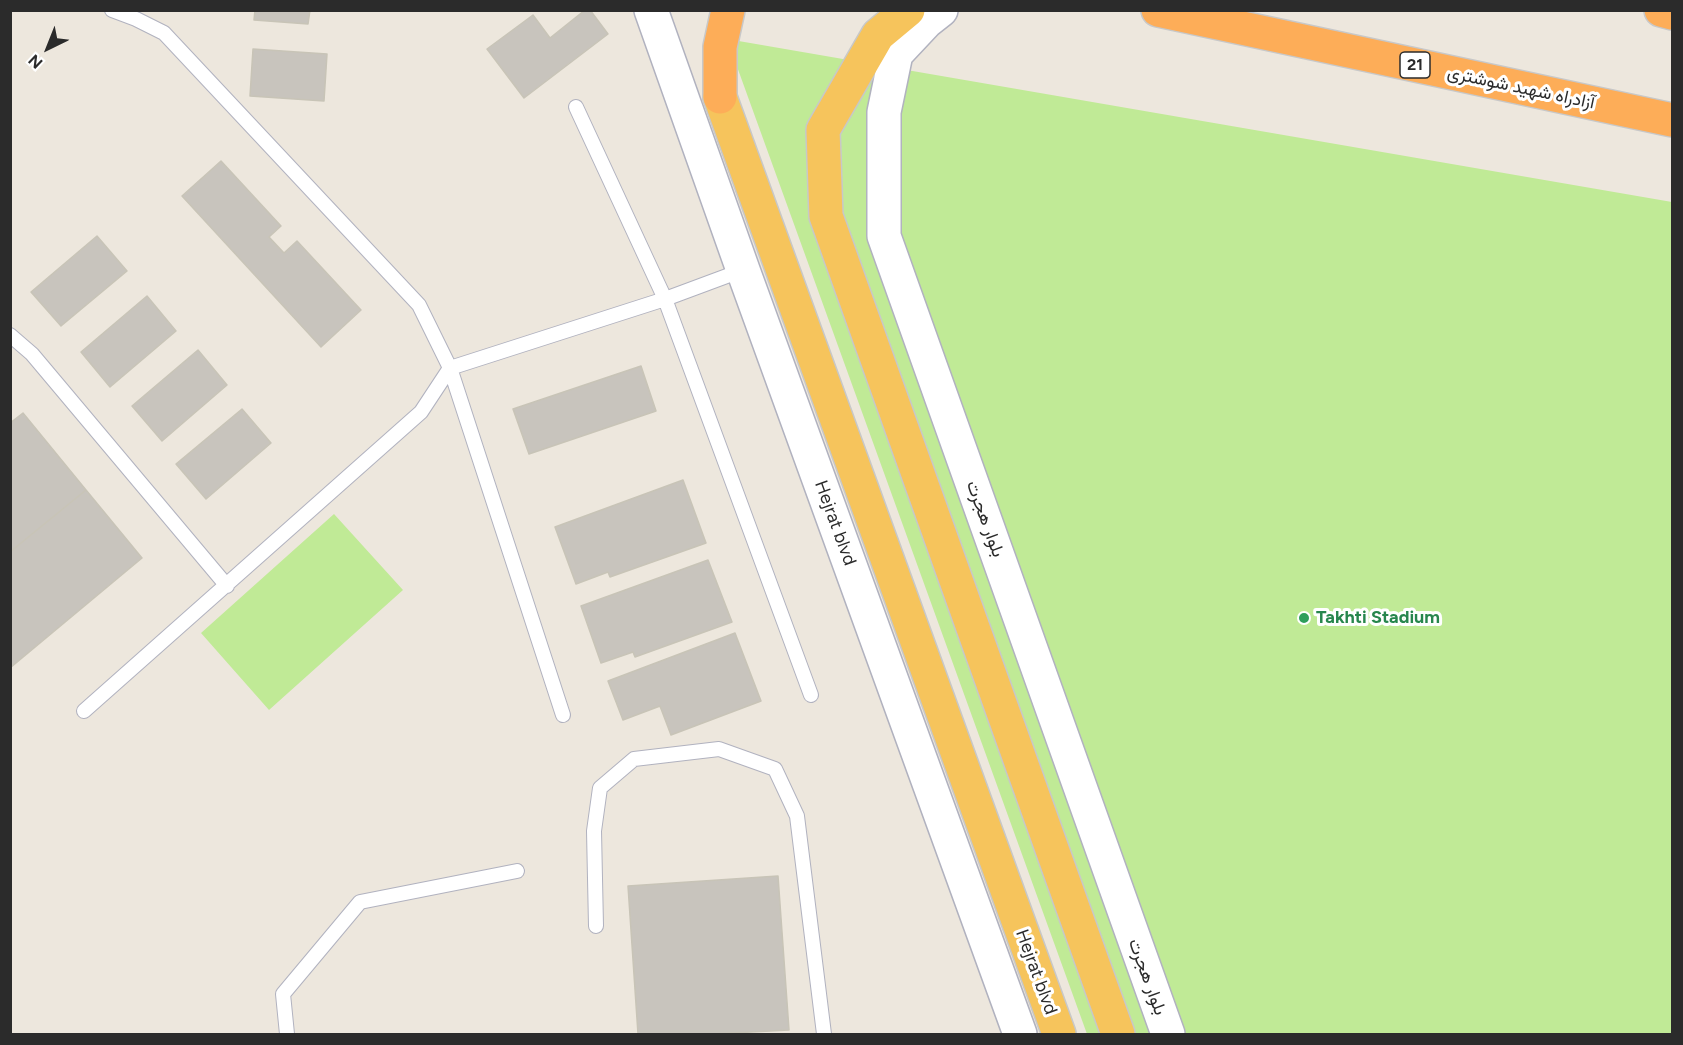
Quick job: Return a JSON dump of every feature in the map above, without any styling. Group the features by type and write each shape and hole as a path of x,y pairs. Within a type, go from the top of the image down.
{"highway":[{"name":"Hejrat blvd","path":"728,10 720,46 720,97 1059,1035"},
{"path":"908,10 878,35 823,130 826,216 1118,1035"},
{"name":"آزادراه شهید شوشتری","path":"1158,10 1672,120"},
{"path":"1661,10 1672,13"}],"main road":[{"name":"Hejrat blvd","path":"651,10 1020,1035"},
{"name":"بلوار هجرت","path":"941,10 927,21 896,54 884,112 884,236 1168,1035"}],"lane":[{"path":"112,10 164,33 419,305 450,368 563,715"},
{"path":"576,107 665,298 811,695"},
{"path":"84,711 421,412 450,368 744,270"},
{"path":"10,335 32,354 226,586"},
{"path":"596,926 594,831 600,788 634,759 719,749 775,769 797,816 824,1035"},
{"path":"288,1035 284,994 360,902 517,871"}],"green space":[{"name":"Takhti Stadium","path":"727,39 1672,202 1672,1034 1087,1034"},
{"path":"334,514 403,590 269,710 201,633"}],"building":[{"path":"255,10 310,10 308,24 254,20"},
{"path":"585,10 590,10 608,34 524,98 487,49 533,15 550,38"},
{"path":"253,49 327,54 324,101 250,96"},
{"path":"221,161 281,226 269,237 284,253 297,241 361,310 321,347 182,196"},
{"path":"97,236 127,271 61,326 31,292"},
{"path":"147,296 176,331 110,387 81,352"},
{"path":"198,350 227,385 162,441 132,406"},
{"path":"641,366 656,411 529,454 513,409"},
{"path":"242,409 271,443 206,499 176,464"},
{"path":"23,413 86,490 10,552 10,423"},
{"path":"683,480 706,543 610,577 608,572 576,584 555,527"},
{"path":"86,490 142,558 10,668 10,552"},
{"path":"708,560 732,622 635,657 633,652 601,663 581,606"},
{"path":"735,633 761,701 671,735 660,706 623,720 608,681"},
{"path":"778,876 789,1030 714,1034 638,1034 628,886"}],"place":[{"name":"Takhti Stadium","path":"1304,618"}]}
